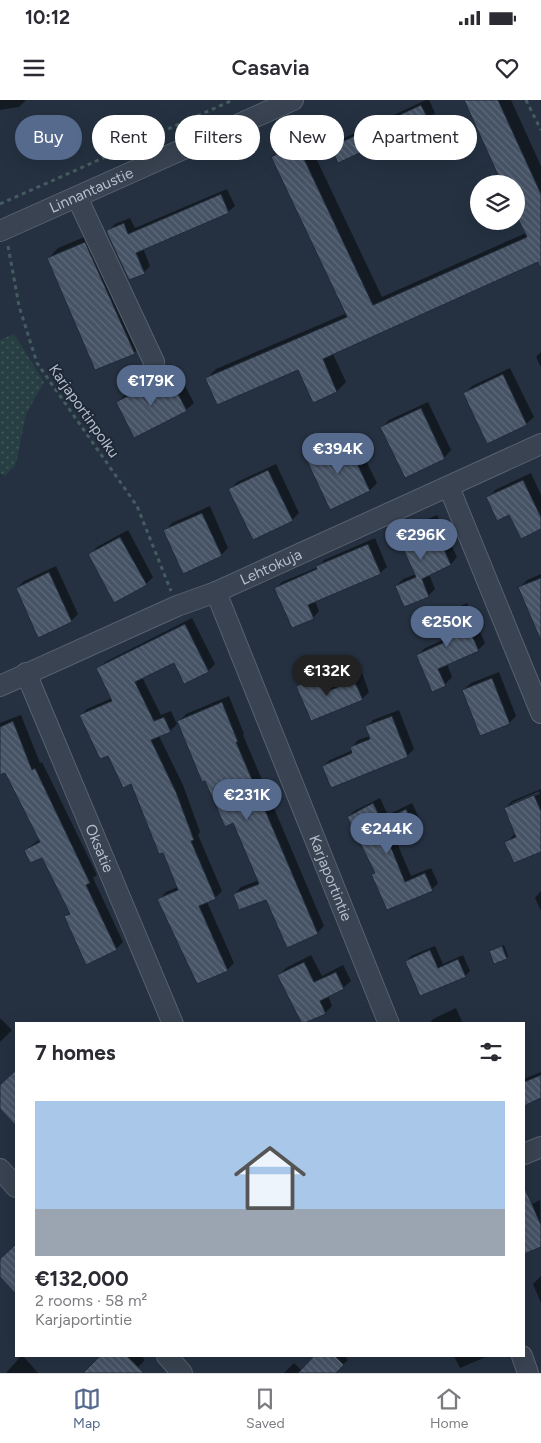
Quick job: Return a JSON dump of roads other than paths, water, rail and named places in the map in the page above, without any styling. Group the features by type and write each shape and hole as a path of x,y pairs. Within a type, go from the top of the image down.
{"street":[{"name":"Linnantaustie","path":"2,230 293,100"},
{"path":"77,197 154,362"},
{"name":"Lehtokuja","path":"0,686 177,606 216,592 541,444"},
{"path":"449,487 541,713"},
{"name":"Karjaportintie","path":"216,592 388,1022"},
{"name":"Oksatie","path":"26,673 172,1022"},
{"path":"525,1154 541,1147"},
{"path":"0,1169 15,1186"},
{"path":"168,1357 182,1373"},
{"path":"522,1357 528,1373"}]}
